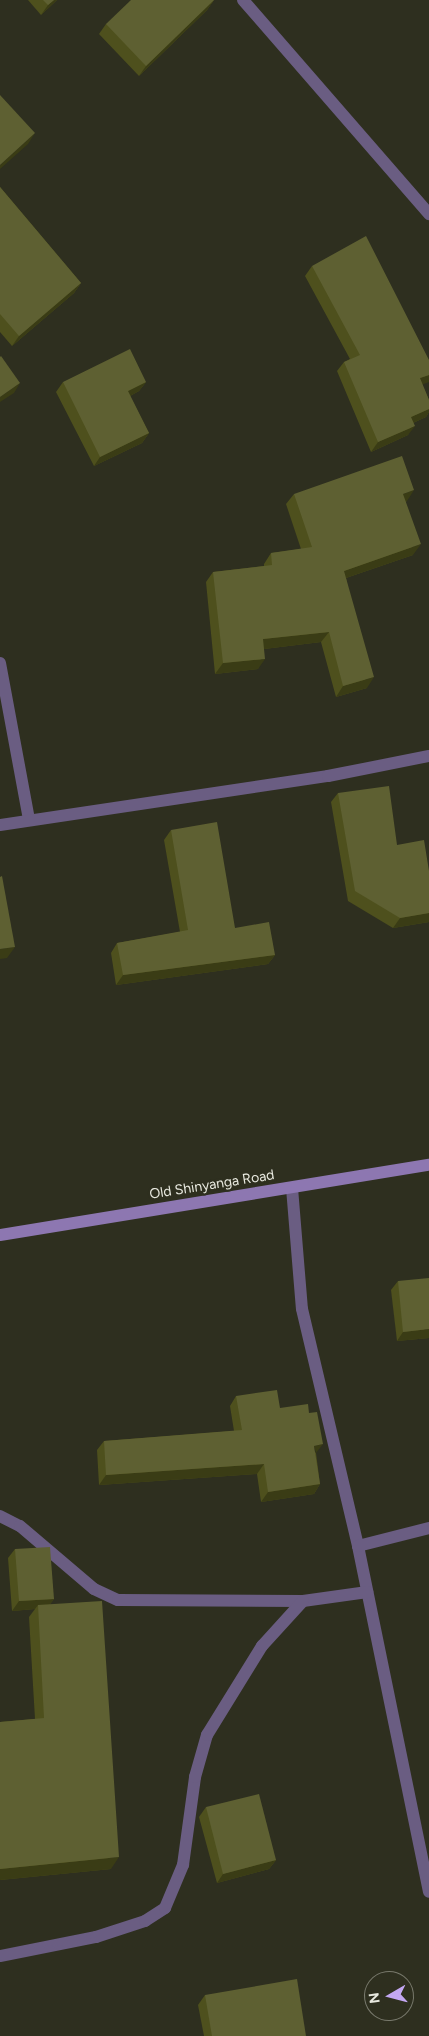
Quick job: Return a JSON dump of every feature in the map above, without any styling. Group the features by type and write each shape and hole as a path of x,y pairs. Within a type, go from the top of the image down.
{"main road":[{"name":"Old Shinyanga Road","path":"0,1235 429,1165"}],"street":[{"path":"242,0 429,214"},
{"path":"0,663 29,819"},
{"path":"0,825 29,819 328,776 429,756"},
{"path":"292,1188 302,1309 358,1546 429,1892"},
{"path":"0,1516 20,1526 94,1589 118,1600 303,1601 367,1592"},
{"path":"358,1546 429,1528"},
{"path":"0,1956 96,1937 145,1921 165,1908 183,1865 195,1777 207,1734 262,1646 303,1601"}],"building":[{"path":"43,0 54,0 48,5"},
{"path":"131,0 214,0 146,66 106,24"},
{"path":"0,95 35,133 0,165"},
{"path":"0,187 81,283 19,336 0,314"},
{"path":"366,236 429,360 429,375 420,378 429,400 429,409 411,417 415,426 378,442 344,362 360,355 312,266"},
{"path":"130,349 146,382 128,391 149,433 100,457 63,382"},
{"path":"0,357 20,383 0,397"},
{"path":"402,456 414,490 403,494 421,544 344,571 374,677 343,686 329,632 263,639 265,659 223,663 213,572 272,565 271,553 312,547 294,494"},
{"path":"389,786 397,845 424,840 429,871 429,913 400,918 355,891 338,793"},
{"path":"217,822 235,928 269,922 275,955 123,975 117,943 188,930 171,830"},
{"path":"2,876 15,947 0,949 0,877"},
{"path":"429,1278 429,1329 403,1332 398,1281"},
{"path":"277,1390 280,1408 308,1404 309,1413 317,1412 323,1444 314,1446 320,1484 268,1492 264,1464 106,1475 104,1441 242,1430 236,1396"},
{"path":"50,1547 54,1599 19,1601 15,1549"},
{"path":"102,1601 119,1857 0,1869 0,1722 44,1718 38,1605"},
{"path":"259,1794 276,1860 223,1874 206,1807"},
{"path":"297,1979 306,2036 212,2036 205,1995"}]}
